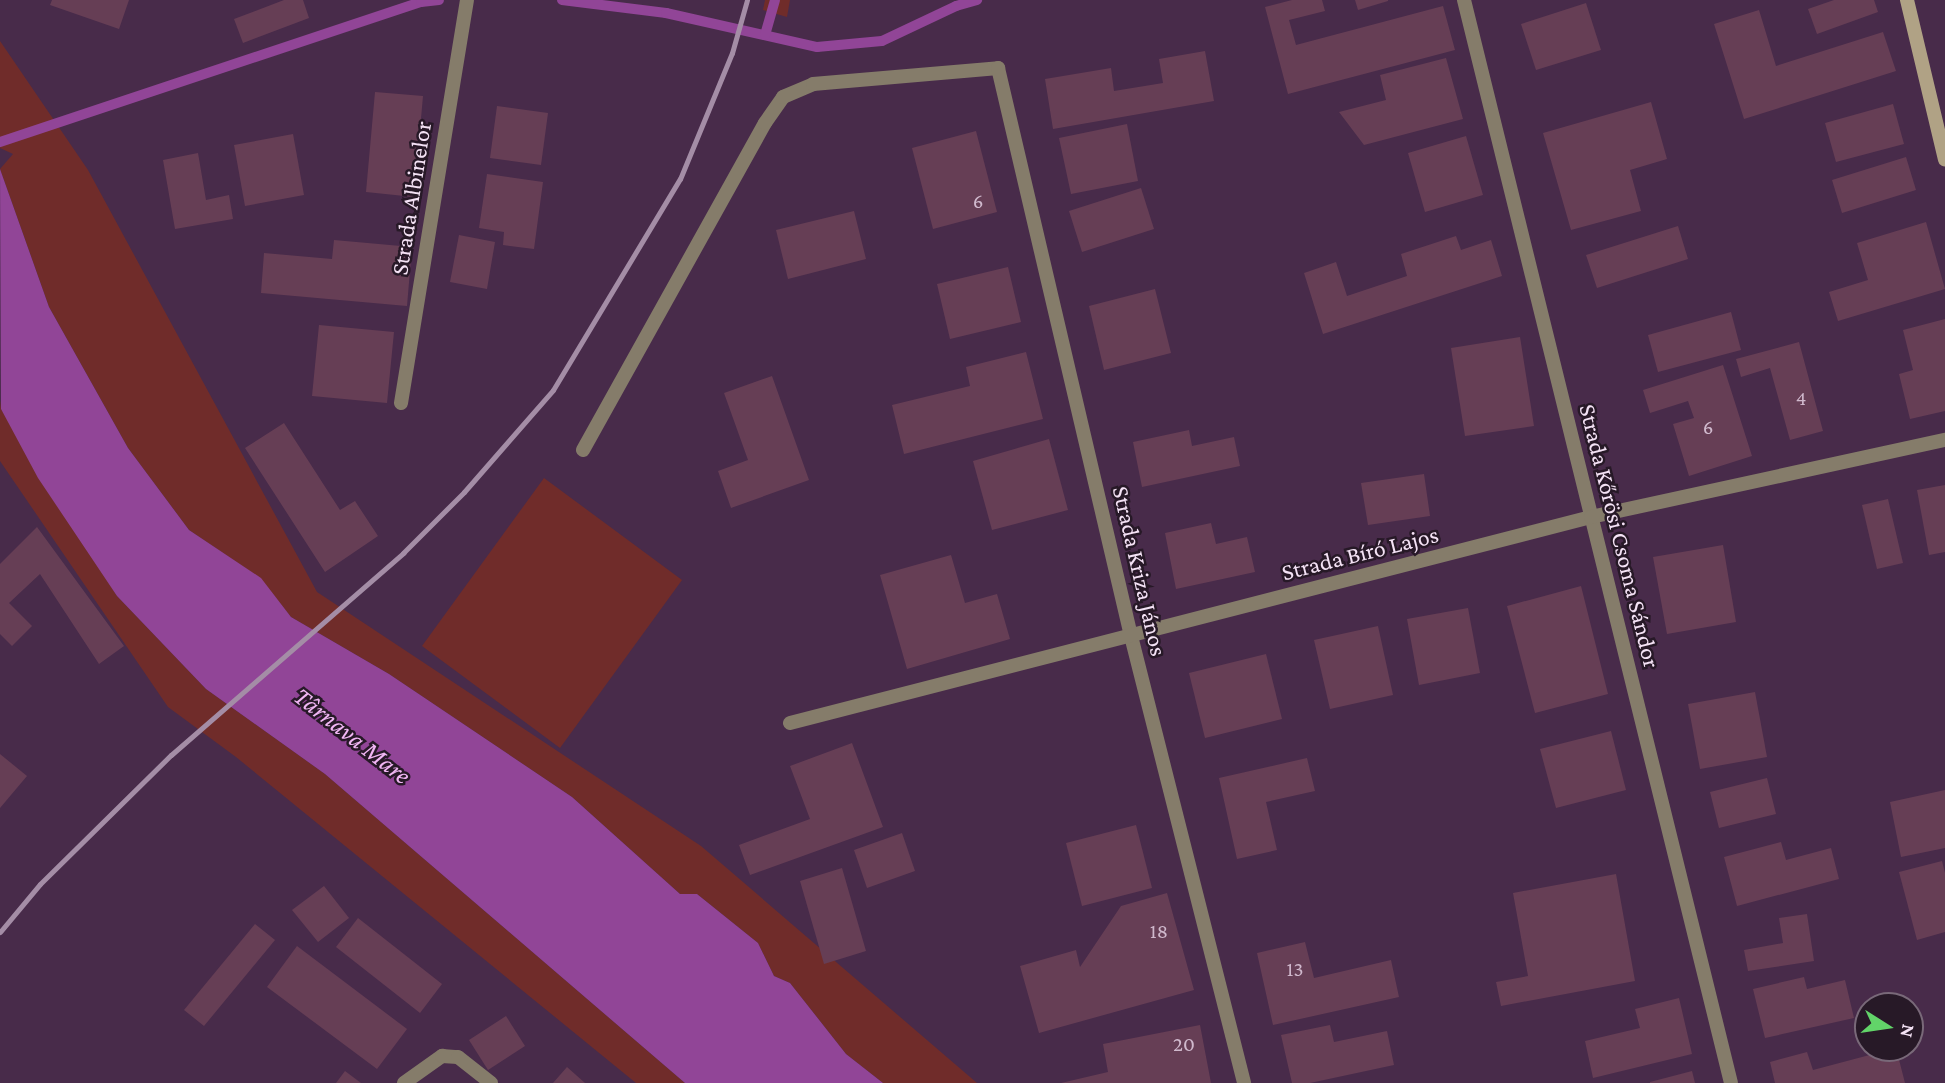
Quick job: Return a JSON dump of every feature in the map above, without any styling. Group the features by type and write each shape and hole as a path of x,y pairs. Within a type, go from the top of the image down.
{"main road":[{"path":"1907,0 1945,160"}],"street":[{"name":"Strada Albinelor","path":"401,403 467,0"},
{"name":"Strada Kőrösi Csoma Sándor","path":"1464,0 1731,1083"},
{"name":"Strada Kriza János","path":"583,450 765,123 783,97 813,84 998,68 1131,636 1244,1083"},
{"name":"Strada Bíró Lajos","path":"790,723 1591,517 1945,440"},
{"path":"404,1083 442,1056 458,1057 491,1083"}],"shaded area":[{"path":"765,0 790,0 787,17 763,10"},
{"path":"0,41 88,170 317,592 701,846 977,1083 883,1083 846,1054 790,983 774,976 758,943 697,894 680,894 572,797 389,674 291,617 260,578 189,530 128,448 49,307 0,169 13,154 0,148"},
{"path":"0,400 1,409 117,596 206,689 325,774 685,1083 636,1083 236,757 168,707 0,461"},
{"path":"544,478 682,580 560,748 422,646"}],"water":[{"name":"Târnava Mare","path":"0,169 49,307 128,448 189,530 261,578 291,617 389,674 572,797 680,894 697,894 758,943 774,976 790,983 846,1054 883,1083 685,1083 325,774 206,689 117,596 38,478 1,409"}],"building":[{"path":"52,0 129,0 119,29 50,5"},
{"path":"284,0 303,0 309,18 243,43 234,19"},
{"path":"1292,0 1322,0 1325,11 1289,20 1296,45 1443,6 1455,50 1288,94 1265,7"},
{"path":"1355,0 1388,0 1388,1 1358,10"},
{"path":"1834,0 1874,0 1878,12 1817,34 1808,9"},
{"path":"1586,3 1601,50 1536,70 1521,24"},
{"path":"1759,10 1776,66 1883,32 1896,71 1744,119 1714,24"},
{"path":"1205,51 1214,101 1053,129 1045,79 1111,68 1114,91 1163,83 1159,59"},
{"path":"1446,58 1463,119 1364,145 1339,112 1386,100 1380,75"},
{"path":"375,92 423,96 414,197 366,192"},
{"path":"1651,102 1667,159 1630,170 1641,211 1571,230 1543,133"},
{"path":"1893,104 1904,144 1836,162 1825,123"},
{"path":"497,106 548,113 541,165 490,158"},
{"path":"1127,124 1138,181 1071,194 1059,138"},
{"path":"976,131 997,212 933,229 912,148"},
{"path":"293,134 304,195 245,206 234,145"},
{"path":"1466,136 1483,195 1425,212 1408,153"},
{"path":"198,153 206,200 229,195 233,219 175,229 163,160"},
{"path":"1906,157 1916,190 1842,213 1832,180"},
{"path":"487,174 543,182 534,249 503,245 504,232 479,228"},
{"path":"1141,188 1154,229 1082,252 1069,211"},
{"path":"854,211 866,259 788,279 776,230"},
{"path":"1926,222 1945,289 1838,321 1829,292 1868,280 1857,243"},
{"path":"1678,226 1688,259 1597,288 1586,255"},
{"path":"459,235 495,242 487,289 450,282"},
{"path":"1456,236 1461,250 1491,240 1502,276 1323,334 1304,273 1336,262 1347,296 1407,276 1401,254"},
{"path":"334,240 412,247 407,306 261,293 264,253 332,259"},
{"path":"1008,267 1021,322 950,339 937,284"},
{"path":"1155,289 1171,353 1104,370 1089,306"},
{"path":"1731,312 1741,350 1658,372 1648,335"},
{"path":"1945,319 1945,411 1910,419 1899,374 1913,370 1903,330"},
{"path":"319,325 394,332 387,403 312,396"},
{"path":"1520,337 1534,426 1465,436 1451,348"},
{"path":"1799,342 1823,431 1790,440 1770,368 1741,377 1736,359"},
{"path":"1026,352 1043,419 904,454 892,405 970,386 966,367"},
{"path":"1723,365 1752,456 1689,476 1673,424 1694,418 1688,401 1650,413 1643,390"},
{"path":"772,376 809,480 731,508 718,471 748,460 724,393"},
{"path":"284,423 340,510 355,501 378,536 325,572 245,448"},
{"path":"1189,430 1192,446 1234,437 1240,466 1142,487 1133,442"},
{"path":"1049,439 1068,510 992,530 973,461"},
{"path":"1424,474 1430,516 1368,525 1361,483"},
{"path":"1945,485 1945,552 1929,555 1917,490"},
{"path":"1888,499 1903,563 1877,569 1862,505"},
{"path":"1211,523 1216,544 1247,537 1255,572 1176,589 1165,533"},
{"path":"37,527 124,646 99,664 40,574 9,603 32,626 12,646 0,634 0,564"},
{"path":"1723,545 1736,622 1667,634 1653,557"},
{"path":"951,555 965,603 997,594 1010,639 907,669 880,575"},
{"path":"1581,586 1608,694 1535,713 1507,606"},
{"path":"1468,608 1480,673 1419,685 1407,619"},
{"path":"1378,626 1393,695 1330,709 1314,640"},
{"path":"1266,654 1282,719 1205,738 1189,673"},
{"path":"1755,692 1767,757 1700,769 1688,704"},
{"path":"1611,731 1626,790 1556,808 1540,749"},
{"path":"852,743 883,827 750,875 739,845 810,819 790,766"},
{"path":"0,754 27,776 0,808"},
{"path":"1307,758 1315,791 1266,802 1277,850 1237,859 1219,778"},
{"path":"1767,778 1776,814 1719,828 1710,792"},
{"path":"1945,790 1945,848 1901,857 1890,802"},
{"path":"1136,825 1152,888 1082,906 1066,843"},
{"path":"902,833 915,871 867,888 854,850"},
{"path":"1781,842 1786,860 1831,848 1839,879 1737,906 1724,857"},
{"path":"1942,861 1945,873 1945,932 1917,940 1899,872"},
{"path":"842,868 866,951 824,964 800,881"},
{"path":"1616,874 1635,981 1501,1006 1496,982 1528,976 1513,893"},
{"path":"324,886 349,918 318,942 292,910"},
{"path":"1167,893 1194,990 1039,1033 1020,966 1076,950 1080,967 1121,906"},
{"path":"1807,914 1814,961 1748,971 1744,950 1783,943 1779,918"},
{"path":"358,918 442,984 420,1013 336,947"},
{"path":"255,924 275,940 204,1026 184,1010"},
{"path":"1305,942 1314,978 1391,960 1399,997 1273,1025 1257,953"},
{"path":"297,946 407,1029 377,1069 267,987"},
{"path":"1804,977 1807,989 1845,980 1854,1018 1765,1038 1753,989"},
{"path":"1679,998 1692,1054 1593,1078 1585,1041 1640,1028 1635,1009"},
{"path":"506,1016 525,1046 488,1070 469,1040"},
{"path":"1200,1025 1211,1083 1061,1083 1108,1072 1103,1044"},
{"path":"1330,1025 1334,1042 1387,1031 1394,1065 1310,1083 1292,1083 1281,1035"},
{"path":"1807,1052 1813,1070 1854,1059 1854,1062 1900,1062 1905,1083 1775,1083 1770,1062"},
{"path":"567,1067 585,1083 553,1083"},
{"path":"345,1071 361,1083 336,1083"},
{"path":"1692,1071 1695,1083 1650,1083 1650,1082"}],"waterway":[{"path":"0,142 421,2 439,0"},
{"path":"562,0 666,13 817,47 882,41 956,6 977,0"},
{"path":"765,35 775,0"}],"railway":[{"path":"0,932 40,884 171,755 403,553 464,492 553,390 680,179 732,53 747,0"}]}
